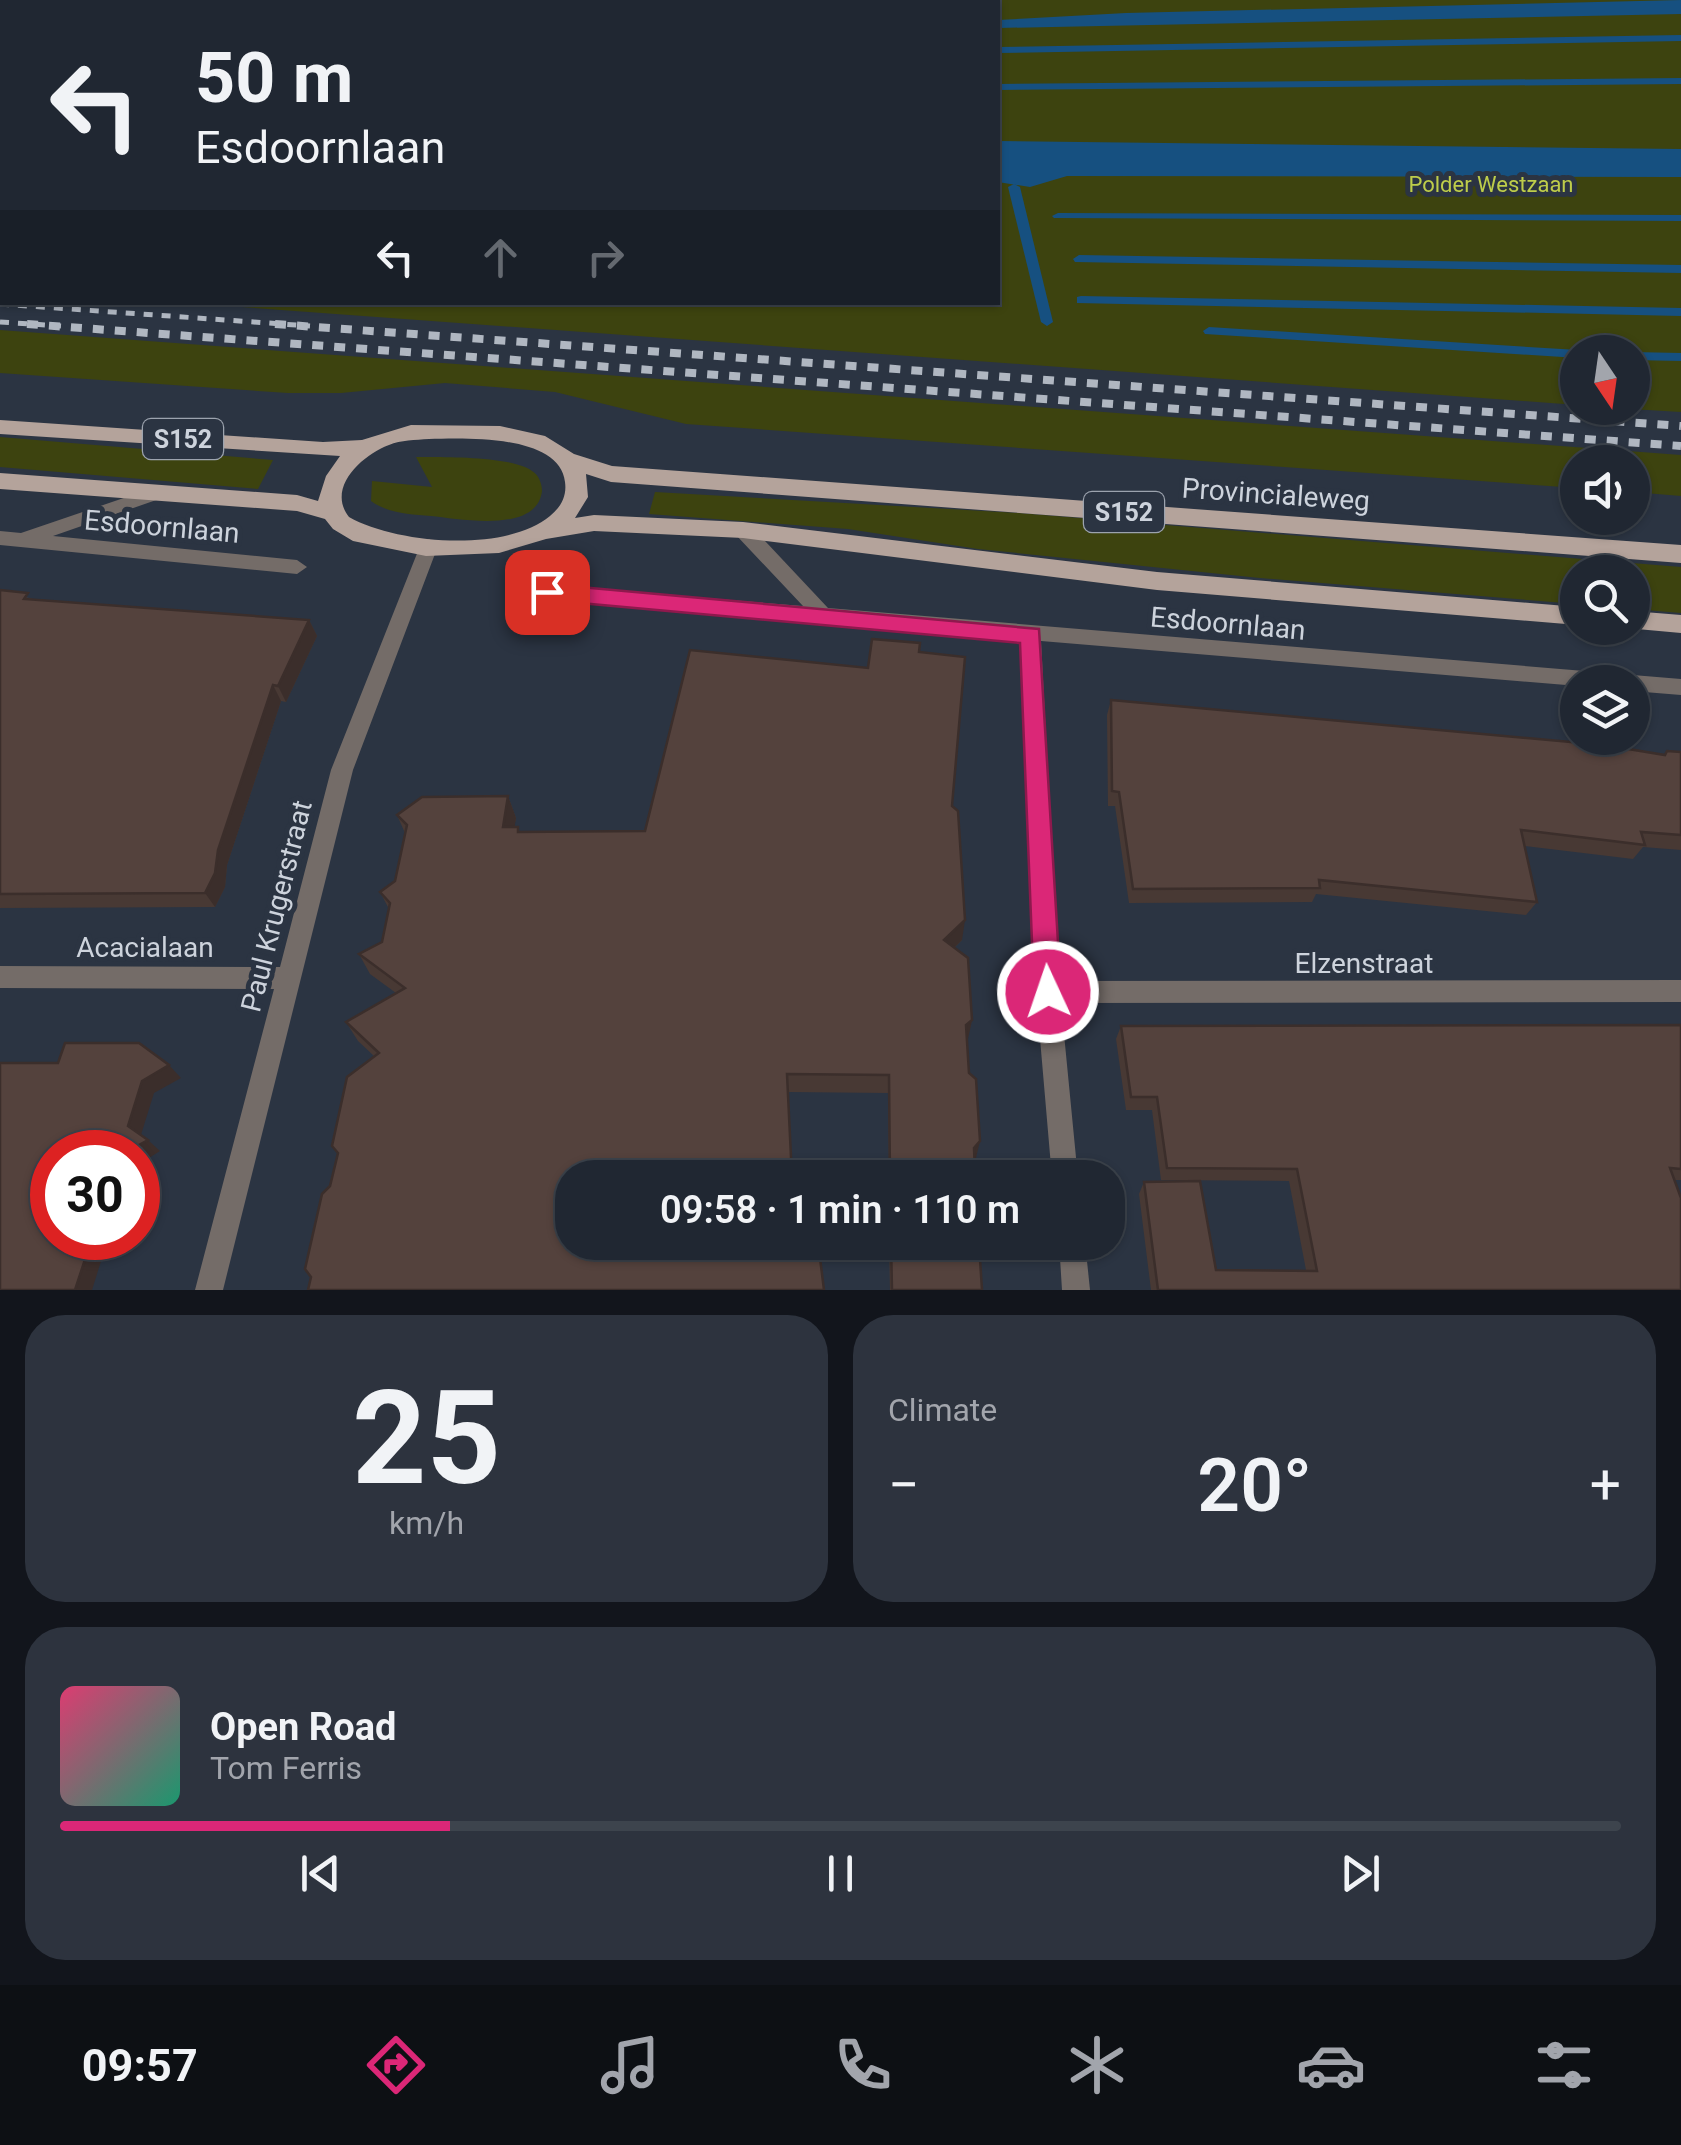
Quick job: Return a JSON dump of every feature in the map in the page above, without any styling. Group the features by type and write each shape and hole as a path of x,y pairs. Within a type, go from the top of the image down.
{"main road":[{"name":"S152","path":"0,427 322,450 367,447 405,434 446,431 524,438 554,447 570,460"},
{"path":"332,513 332,484 343,466 367,447"},
{"path":"548,530 565,518 576,501 578,482 570,460"},
{"name":"Provincialeweg","path":"570,460 611,474 1681,554"},
{"name":"S152","path":"0,480 297,503 332,513 341,523 373,538 429,546 498,546 548,530 594,523 744,530 1157,581 1560,615"},
{"path":"1650,621 1681,624"}],"street":[{"name":"Esdoornlaan","path":"22,540 156,493"},
{"path":"744,530 824,616"},
{"name":"Esdoornlaan","path":"0,538 298,567"},
{"name":"Paul Krugerstraat","path":"209,1290 342,770 429,546"},
{"name":"Esdoornlaan","path":"547,592 1032,636 1560,677"},
{"path":"1032,636 1048,992 1064,1160"},
{"name":"Esdoornlaan","path":"1650,685 1681,687"},
{"name":"Acacialaan","path":"0,977 289,978"},
{"name":"Elzenstraat","path":"1048,992 1681,991"},
{"path":"1074,1260 1076,1290"}],"green space":[{"name":"Polder Westzaan","path":"1000,0 1681,0 1681,412 1650,410 1650,335 1560,335 1560,404 214,305 1000,305"},
{"path":"0,330 1560,446 1560,487 686,424 555,392 445,383 341,393 288,393 0,373"},
{"path":"0,437 273,460 258,489 0,467"},
{"path":"1650,453 1681,455 1681,496 1650,493"},
{"path":"416,457 509,462 534,473 542,491 537,505 527,513 496,521 400,513 371,501 372,481 432,487"},
{"path":"655,492 1018,513 1560,557 1560,603 1260,578 978,549 848,529 649,514"},
{"path":"1650,564 1681,567 1681,613 1650,610"}],"water":[{"path":"1681,0 1681,14 1000,28 1000,20 1126,13"},
{"path":"1000,141 1681,149 1681,177 1067,176 1030,187 1000,182"}],"building":[{"path":"0,590 28,593 24,599 309,620 278,686 273,685 218,850 215,873 205,893 0,894"},
{"path":"872,639 920,643 919,652 965,657 952,806 958,811 965,920 944,940 968,958 972,1020 966,1025 969,1073 976,1079 980,1141 974,1148 974,1160 890,1160 889,1075 787,1074 791,1160 555,1160 555,1260 820,1260 824,1290 308,1290 311,1277 305,1269 322,1194 330,1186 338,1153 332,1146 347,1077 379,1053 346,1022 405,988 359,954 382,942 390,903 380,892 395,881 407,825 397,815 422,797 508,796 503,827 518,827 518,832 645,831 690,650 868,668"},
{"path":"1111,700 1560,741 1560,755 1681,752 1681,835 1641,832 1645,845 1521,830 1537,902 1319,880 1320,888 1133,889 1119,792 1112,791"},
{"path":"1681,1025 1681,1169 1670,1168 1681,1198 1681,1290 1158,1290 1144,1182 1200,1181 1216,1270 1317,1271 1297,1169 1167,1168 1157,1097 1131,1097 1121,1026"},
{"path":"65,1043 139,1043 169,1065 142,1081 128,1126 134,1130 30,1130 30,1260 85,1260 75,1290 0,1290 0,1063 58,1063"},
{"path":"891,1260 980,1260 982,1290 892,1290"}],"waterway":[{"path":"1000,50 1681,38"},
{"path":"1000,87 1681,81"},
{"path":"1014,187 1047,322"},
{"path":"1058,216 1681,218"},
{"path":"1079,259 1681,269"},
{"path":"1081,300 1681,312"},
{"path":"1209,331 1560,353"},
{"path":"1650,356 1681,357"}],"railway":[{"path":"14,305 310,326"},
{"path":"0,322 61,326"},
{"path":"27,324 1681,446"},
{"path":"275,324 1681,426"}],"route":[{"path":"547,592 1032,636 1048,992"}]}
